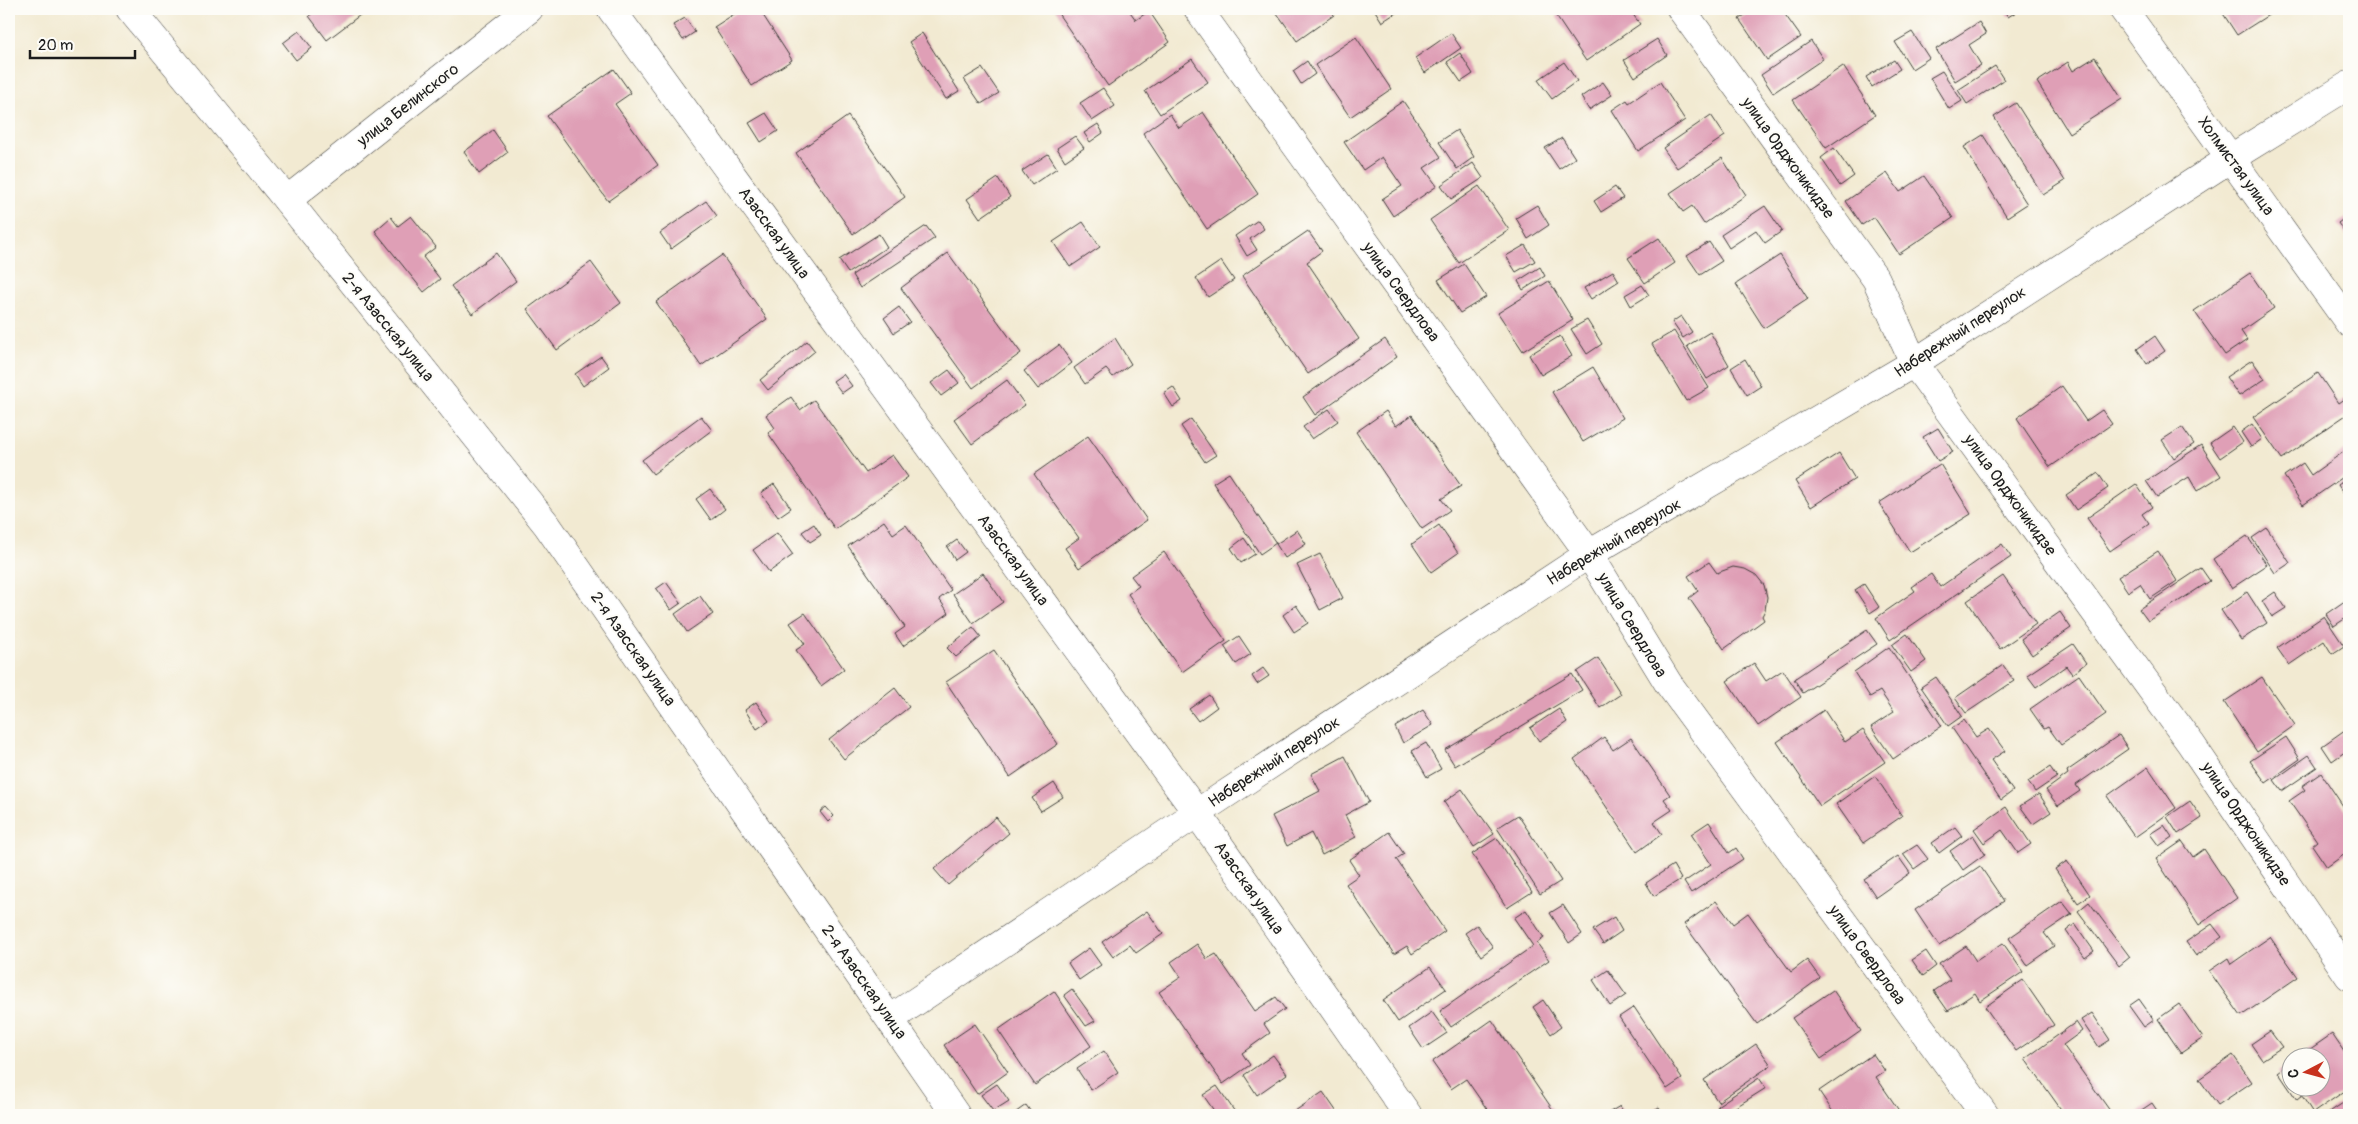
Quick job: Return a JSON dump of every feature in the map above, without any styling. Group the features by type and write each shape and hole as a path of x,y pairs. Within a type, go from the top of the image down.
{"street":[{"name":"2-я Азасская улица","path":"130,9 287,200 546,525 956,1115"},
{"name":"улица Белинского","path":"287,200 528,9"},
{"name":"Азасская улица","path":"611,9 1197,813 1408,1115"},
{"name":"улица Свердлова","path":"1198,9 1589,554 1668,682 1985,1115"},
{"name":"улица Орджоникидзе","path":"1681,9 1876,279 1914,363 2191,744 2349,976"},
{"name":"Холмистая улица","path":"2123,9 2349,323"},
{"name":"Набережный переулок","path":"890,1019 1589,554 1914,363 2231,158 2349,85"}],"building":[{"path":"318,9 368,9 327,40 309,16"},
{"path":"742,9 759,9 792,60 752,86 714,27"},
{"path":"1055,9 1128,9 1136,20 1149,11 1170,42 1108,86"},
{"path":"1274,9 1330,9 1334,15 1297,41"},
{"path":"1374,9 1402,9 1382,22"},
{"path":"1561,9 1605,9 1609,15 1617,9 1629,9 1640,24 1586,61 1556,16 1563,11"},
{"path":"1754,9 1781,9 1801,37 1767,60 1739,19"},
{"path":"2003,9 2021,9 2008,17"},
{"path":"2220,9 2278,9 2237,35"},
{"path":"685,18 695,32 683,40 673,25"},
{"path":"1979,22 1986,34 1969,45 1981,65 1955,81 1936,49"},
{"path":"299,31 312,48 296,60 283,43"},
{"path":"1912,32 1929,58 1912,69 1895,42"},
{"path":"922,33 959,91 946,99 909,42"},
{"path":"1451,33 1461,48 1425,73 1415,58"},
{"path":"1356,37 1391,89 1350,117 1315,65"},
{"path":"1657,39 1667,55 1635,77 1624,60"},
{"path":"1811,41 1823,59 1773,93 1761,75"},
{"path":"1460,53 1473,74 1461,82 1447,62"},
{"path":"2095,57 2122,99 2069,133 2037,82 2068,62 2073,71"},
{"path":"1192,59 1208,82 1160,114 1145,91"},
{"path":"1894,60 1900,69 1872,87 1866,77"},
{"path":"1307,61 1315,74 1301,84 1293,71"},
{"path":"1564,62 1577,81 1552,99 1538,80"},
{"path":"1843,66 1875,115 1826,148 1793,100"},
{"path":"1995,66 2004,80 1967,104 1958,90"},
{"path":"982,68 999,93 981,104 964,79"},
{"path":"614,69 631,93 615,104 658,165 608,201 547,116"},
{"path":"1942,71 1962,101 1949,109 1930,78"},
{"path":"1603,82 1612,95 1589,110 1581,97"},
{"path":"1660,82 1685,120 1638,151 1612,110 1627,100 1629,103"},
{"path":"1103,88 1115,106 1092,121 1080,103"},
{"path":"1403,101 1441,157 1424,168 1437,186 1393,216 1382,199 1402,186 1382,157 1363,170 1344,142"},
{"path":"2016,103 2065,181 2043,195 1994,117"},
{"path":"1203,112 1258,194 1207,229 1143,133 1170,114 1179,128"},
{"path":"766,113 778,131 761,142 749,123"},
{"path":"1711,115 1725,136 1677,168 1663,148"},
{"path":"848,116 905,197 853,234 796,153"},
{"path":"1098,124 1103,133 1090,142 1084,133"},
{"path":"493,130 508,152 479,174 464,152"},
{"path":"1457,130 1474,157 1457,169 1439,142"},
{"path":"1983,135 2027,204 2007,217 1964,147"},
{"path":"1075,136 1084,148 1065,161 1057,148"},
{"path":"1562,138 1575,158 1559,169 1545,148"},
{"path":"1834,148 1854,176 1840,186 1821,158"},
{"path":"1048,154 1057,168 1032,185 1022,171"},
{"path":"1722,158 1746,195 1704,224 1692,206 1683,212 1670,193"},
{"path":"1473,163 1483,178 1451,199 1441,185"},
{"path":"1887,173 1900,192 1924,176 1953,218 1899,254 1874,217 1862,225 1846,201"},
{"path":"998,178 1010,197 980,218 967,199"},
{"path":"1479,186 1509,230 1459,263 1430,220"},
{"path":"1615,187 1623,198 1601,212 1594,201"},
{"path":"706,201 717,216 671,249 660,233"},
{"path":"1537,205 1549,225 1528,239 1516,218"},
{"path":"1765,206 1782,231 1765,243 1756,230 1729,248 1721,235"},
{"path":"2349,215 2349,239 2338,223"},
{"path":"411,216 436,247 423,257 440,279 424,292 375,231 391,217 398,226"},
{"path":"1258,220 1264,229 1250,239 1257,250 1247,256 1235,236"},
{"path":"1083,222 1100,247 1070,267 1053,242"},
{"path":"926,226 935,238 860,288 852,275"},
{"path":"1308,231 1322,251 1307,262 1359,339 1308,374 1242,276"},
{"path":"879,234 887,247 848,273 839,260"},
{"path":"1659,238 1675,263 1645,283 1628,258"},
{"path":"1709,242 1722,261 1700,275 1687,256"},
{"path":"1525,245 1535,261 1516,272 1506,256"},
{"path":"496,253 516,281 472,314 451,286"},
{"path":"948,253 1021,353 973,388 901,288"},
{"path":"722,255 767,319 701,366 656,302"},
{"path":"1780,255 1808,299 1764,328 1736,284"},
{"path":"1221,261 1234,280 1208,297 1196,278"},
{"path":"591,262 621,303 557,350 527,309"},
{"path":"1464,264 1486,297 1460,313 1438,280"},
{"path":"1540,267 1545,276 1523,290 1518,281"},
{"path":"1613,271 1619,281 1591,299 1584,288"},
{"path":"2250,273 2274,308 2241,331 2247,340 2225,355 2194,311"},
{"path":"1549,281 1573,320 1523,351 1498,313"},
{"path":"1642,285 1649,295 1631,306 1625,295"},
{"path":"899,307 910,322 894,333 884,318"},
{"path":"1681,316 1692,332 1683,338 1672,322"},
{"path":"1587,320 1602,344 1587,354 1571,329"},
{"path":"1674,331 1709,388 1686,401 1652,344"},
{"path":"1710,332 1729,365 1707,379 1687,346"},
{"path":"1560,336 1572,356 1541,375 1529,355"},
{"path":"2155,336 2165,351 2147,364 2137,349"},
{"path":"1115,338 1131,364 1113,377 1106,369 1085,384 1074,368"},
{"path":"1385,339 1397,357 1315,415 1303,397"},
{"path":"807,341 815,351 768,390 760,380"},
{"path":"1059,345 1072,363 1038,389 1024,371"},
{"path":"601,356 609,367 583,386 575,374"},
{"path":"1745,359 1761,386 1747,395 1731,368"},
{"path":"2252,360 2265,379 2239,396 2226,377"},
{"path":"1593,367 1623,418 1583,442 1552,392"},
{"path":"949,370 959,383 941,396 931,383"},
{"path":"2318,373 2338,403 2348,396 2349,413 2282,459 2253,417"},
{"path":"843,374 852,386 842,393 833,381"},
{"path":"1007,380 1025,405 972,444 954,419"},
{"path":"2062,386 2086,421 2102,410 2112,424 2050,467 2017,418"},
{"path":"1173,387 1182,401 1173,407 1164,393"},
{"path":"791,397 800,410 814,400 866,473 892,455 908,477 835,529 768,433 775,428 766,415"},
{"path":"1329,409 1338,421 1312,439 1303,427"},
{"path":"1386,411 1396,426 1412,415 1461,486 1441,499 1450,510 1422,529 1356,432"},
{"path":"701,416 712,430 653,474 642,460"},
{"path":"1191,419 1216,455 1205,462 1181,426"},
{"path":"2252,424 2262,439 2251,447 2241,432"},
{"path":"2182,427 2194,444 2174,458 2162,440"},
{"path":"2233,427 2243,442 2220,458 2210,443"},
{"path":"1938,428 1953,452 1938,461 1923,437"},
{"path":"1088,436 1147,520 1079,568 1065,548 1079,538 1034,474"},
{"path":"2201,445 2221,476 2197,491 2189,477 2157,497 2146,481"},
{"path":"2349,448 2349,473 2303,505 2284,476 2303,463 2311,475"},
{"path":"1839,453 1855,479 1811,507 1795,481"},
{"path":"1940,464 1971,514 1910,552 1879,503"},
{"path":"1229,473 1276,543 1260,554 1213,483"},
{"path":"2098,473 2108,488 2076,510 2066,495"},
{"path":"2349,477 2349,498 2347,499 2338,485"},
{"path":"774,484 791,508 778,517 761,493"},
{"path":"2136,484 2152,507 2142,514 2149,524 2110,551 2087,518"},
{"path":"710,489 725,509 711,520 696,499"},
{"path":"884,521 893,534 906,525 951,590 939,599 949,613 903,646 895,634 905,627 848,546"},
{"path":"814,524 821,535 810,542 802,532"},
{"path":"1439,525 1458,553 1431,572 1412,544"},
{"path":"2267,528 2290,563 2275,573 2252,538"},
{"path":"1297,530 1306,544 1285,558 1276,544"},
{"path":"777,533 793,555 769,572 753,550"},
{"path":"2247,536 2267,565 2232,588 2213,559"},
{"path":"1244,538 1255,554 1241,563 1231,548"},
{"path":"957,540 966,552 955,560 947,547"},
{"path":"2002,544 2011,557 1890,640 1876,618 1915,591 1912,587 1931,574 1940,587"},
{"path":"2158,551 2177,581 2150,599 2140,584 2128,592 2118,577"},
{"path":"1164,552 1226,641 1182,672 1128,594 1139,586 1131,576"},
{"path":"1320,554 1343,598 1320,610 1297,565"},
{"path":"1709,562 1717,573 1733,567 1745,569 1756,575 1764,585 1767,597 1762,616 1764,620 1724,649 1689,598 1698,591 1688,576"},
{"path":"2201,568 2210,581 2148,621 2139,609"},
{"path":"983,573 1003,602 973,623 953,594"},
{"path":"2003,576 2036,624 2000,649 1967,601"},
{"path":"666,582 681,603 671,610 656,589"},
{"path":"1864,584 1879,607 1870,613 1855,590"},
{"path":"2247,592 2267,623 2241,640 2221,610"},
{"path":"2275,592 2286,608 2272,617 2262,601"},
{"path":"700,596 713,614 687,632 675,614"},
{"path":"2349,598 2349,616 2334,626 2326,614"},
{"path":"1296,605 1308,623 1294,632 1283,615"},
{"path":"2060,612 2071,628 2032,655 2021,639"},
{"path":"805,613 844,669 821,686 796,650 805,644 790,623"},
{"path":"2324,616 2344,646 2332,654 2324,641 2289,665 2277,648"},
{"path":"973,627 981,637 956,657 947,648"},
{"path":"1867,630 1877,644 1803,693 1794,679"},
{"path":"1907,634 1926,661 1911,672 1892,645"},
{"path":"1239,636 1251,654 1236,664 1224,646"},
{"path":"2073,644 2086,663 2072,674 2066,666 2036,687 2027,675"},
{"path":"1889,647 1942,726 1893,759 1871,727 1894,712 1880,691 1870,697 1854,672"},
{"path":"994,650 1058,744 1010,777 946,682"},
{"path":"1598,658 1621,694 1600,708 1577,672"},
{"path":"1754,663 1766,681 1783,670 1801,697 1758,726 1727,681"},
{"path":"2003,665 2014,681 1966,713 1955,698"},
{"path":"1263,668 1269,676 1257,684 1252,676"},
{"path":"1572,674 1582,690 1455,766 1445,750"},
{"path":"2079,675 2106,714 2061,745 2048,727 2044,729 2030,709"},
{"path":"1936,677 1962,716 1948,726 1921,687"},
{"path":"2262,677 2295,725 2257,752 2224,702"},
{"path":"895,688 909,707 844,759 829,740"},
{"path":"1209,695 1217,707 1198,721 1189,709"},
{"path":"756,702 769,721 757,729 745,710"},
{"path":"1559,709 1567,722 1539,741 1530,728"},
{"path":"1423,710 1433,725 1403,743 1395,727"},
{"path":"1824,710 1845,742 1863,730 1885,762 1820,806 1777,742"},
{"path":"1964,720 1976,737 1989,729 2005,751 1991,760 2013,791 2001,800 1952,728"},
{"path":"2349,727 2349,749 2332,761 2322,746"},
{"path":"2119,735 2128,749 2076,785 2080,791 2058,806 2046,790 2068,774 2067,771"},
{"path":"1604,737 1613,750 1631,738 1670,795 1664,799 1672,810 1654,822 1662,834 1637,852 1574,759"},
{"path":"2286,737 2300,759 2266,783 2250,761"},
{"path":"1426,743 1441,769 1427,777 1412,751"},
{"path":"2309,755 2317,767 2282,791 2274,780"},
{"path":"1345,756 1369,802 1345,815 1356,837 1322,855 1311,833 1287,846 1272,816 1320,791 1311,774"},
{"path":"2050,767 2057,777 2035,792 2028,782"},
{"path":"2148,767 2176,808 2135,837 2107,796"},
{"path":"2321,773 2349,815 2349,851 2327,867 2312,845 2317,841 2289,801 2305,790 2302,786"},
{"path":"1875,776 1902,816 1863,843 1836,804"},
{"path":"1054,783 1063,797 1041,811 1032,798"},
{"path":"1462,789 1494,834 1474,847 1444,802"},
{"path":"2039,794 2051,812 2033,824 2020,806"},
{"path":"2190,801 2202,818 2178,834 2167,817"},
{"path":"826,807 834,816 828,822 820,812"},
{"path":"2006,807 2031,844 2018,853 2002,830 1984,843 1974,829"},
{"path":"1518,815 1561,881 1540,894 1497,828"},
{"path":"996,817 1009,833 948,885 934,869"},
{"path":"1709,822 1729,853 1736,848 1743,859 1691,893 1684,882 1711,864 1691,834"},
{"path":"2164,825 2172,837 2159,846 2150,834"},
{"path":"1955,827 1962,836 1939,853 1932,843"},
{"path":"1389,832 1404,854 1396,859 1445,931 1412,954 1407,946 1394,954 1346,884 1359,875 1349,860"},
{"path":"1973,835 1985,854 1963,870 1950,851"},
{"path":"1497,838 1532,892 1507,908 1472,854"},
{"path":"2182,841 2193,857 2204,849 2237,898 2199,925 2156,859"},
{"path":"1917,845 1928,859 1914,869 1903,854"},
{"path":"1898,856 1910,873 1876,897 1864,879"},
{"path":"2067,861 2090,895 2078,903 2055,869"},
{"path":"1673,865 1681,879 1654,896 1646,883"},
{"path":"1980,866 2004,901 1939,946 1915,910"},
{"path":"1716,901 1733,924 1748,913 1791,972 1807,960 1820,978 1757,1024 1684,924"},
{"path":"2062,901 2072,914 2044,933 2054,946 2027,965 2009,938"},
{"path":"2089,902 2130,957 2119,966 2078,911"},
{"path":"1563,905 1582,934 1569,943 1550,913"},
{"path":"1526,910 1544,938 1537,943 1549,960 1451,1027 1440,1011 1533,946 1514,918"},
{"path":"1147,911 1163,934 1136,953 1130,945 1113,957 1102,942"},
{"path":"1614,917 1622,931 1603,944 1593,930"},
{"path":"2075,924 2094,951 2085,958 2066,931"},
{"path":"2212,924 2222,937 2196,956 2186,942"},
{"path":"1477,925 1493,947 1481,956 1465,933"},
{"path":"2270,937 2298,977 2241,1016 2209,971 2228,958 2231,964"},
{"path":"2003,943 2023,972 1980,1001 1975,993 1948,1011 1934,991 1950,980 1939,964 1966,946 1976,961"},
{"path":"1197,944 1207,959 1216,954 1255,1011 1276,997 1285,1009 1264,1024 1270,1033 1242,1053 1250,1065 1223,1084 1159,992 1181,977 1171,962"},
{"path":"1089,948 1101,965 1079,980 1068,963"},
{"path":"1926,951 1936,966 1923,976 1912,960"},
{"path":"1430,967 1446,989 1398,1022 1383,1000"},
{"path":"1608,970 1626,995 1610,1006 1593,980"},
{"path":"2023,980 2054,1025 2016,1051 1985,1007"},
{"path":"1072,989 1095,1021 1086,1026 1064,995"},
{"path":"1833,990 1861,1031 1821,1059 1792,1018"},
{"path":"1054,991 1091,1046 1035,1085 998,1030"},
{"path":"2139,999 2154,1020 2144,1027 2129,1006"},
{"path":"1543,1000 1561,1027 1551,1034 1533,1007"},
{"path":"2179,1004 2203,1038 2181,1053 2158,1019"},
{"path":"1634,1007 1682,1079 1667,1089 1619,1017"},
{"path":"1432,1012 1447,1033 1423,1049 1409,1028"},
{"path":"2092,1013 2110,1040 2099,1047 2081,1020"},
{"path":"1492,1020 1555,1113 1552,1115 1491,1115 1466,1079 1451,1089 1432,1062"},
{"path":"2076,1022 2082,1031 2063,1045 2113,1115 2065,1115 2025,1059"},
{"path":"975,1024 1008,1072 977,1094 944,1045"},
{"path":"2270,1031 2281,1046 2262,1060 2251,1044"},
{"path":"2332,1034 2349,1059 2349,1088 2313,1113 2302,1096 2330,1096 2330,1046 2315,1046"},
{"path":"1756,1044 1771,1065 1718,1102 1704,1080"},
{"path":"1104,1051 1118,1072 1091,1090 1077,1069"},
{"path":"1873,1054 1885,1071 1876,1077 1902,1115 1835,1115 1819,1091"},
{"path":"1273,1055 1287,1074 1257,1095 1244,1075"},
{"path":"2233,1055 2252,1082 2218,1105 2199,1079"},
{"path":"1759,1078 1766,1088 1723,1115 1717,1106"},
{"path":"997,1084 1009,1101 993,1111 981,1095"},
{"path":"1217,1086 1235,1112 1230,1115 1217,1115 1203,1095"},
{"path":"1323,1092 1339,1115 1289,1115"},
{"path":"2349,1099 2349,1115 2325,1115"},
{"path":"2152,1103 2160,1115 2134,1115"},
{"path":"1026,1105 1033,1115 1012,1115"},
{"path":"1620,1106 1625,1115 1605,1115"},
{"path":"1659,1107 1664,1115 1646,1115"}]}
